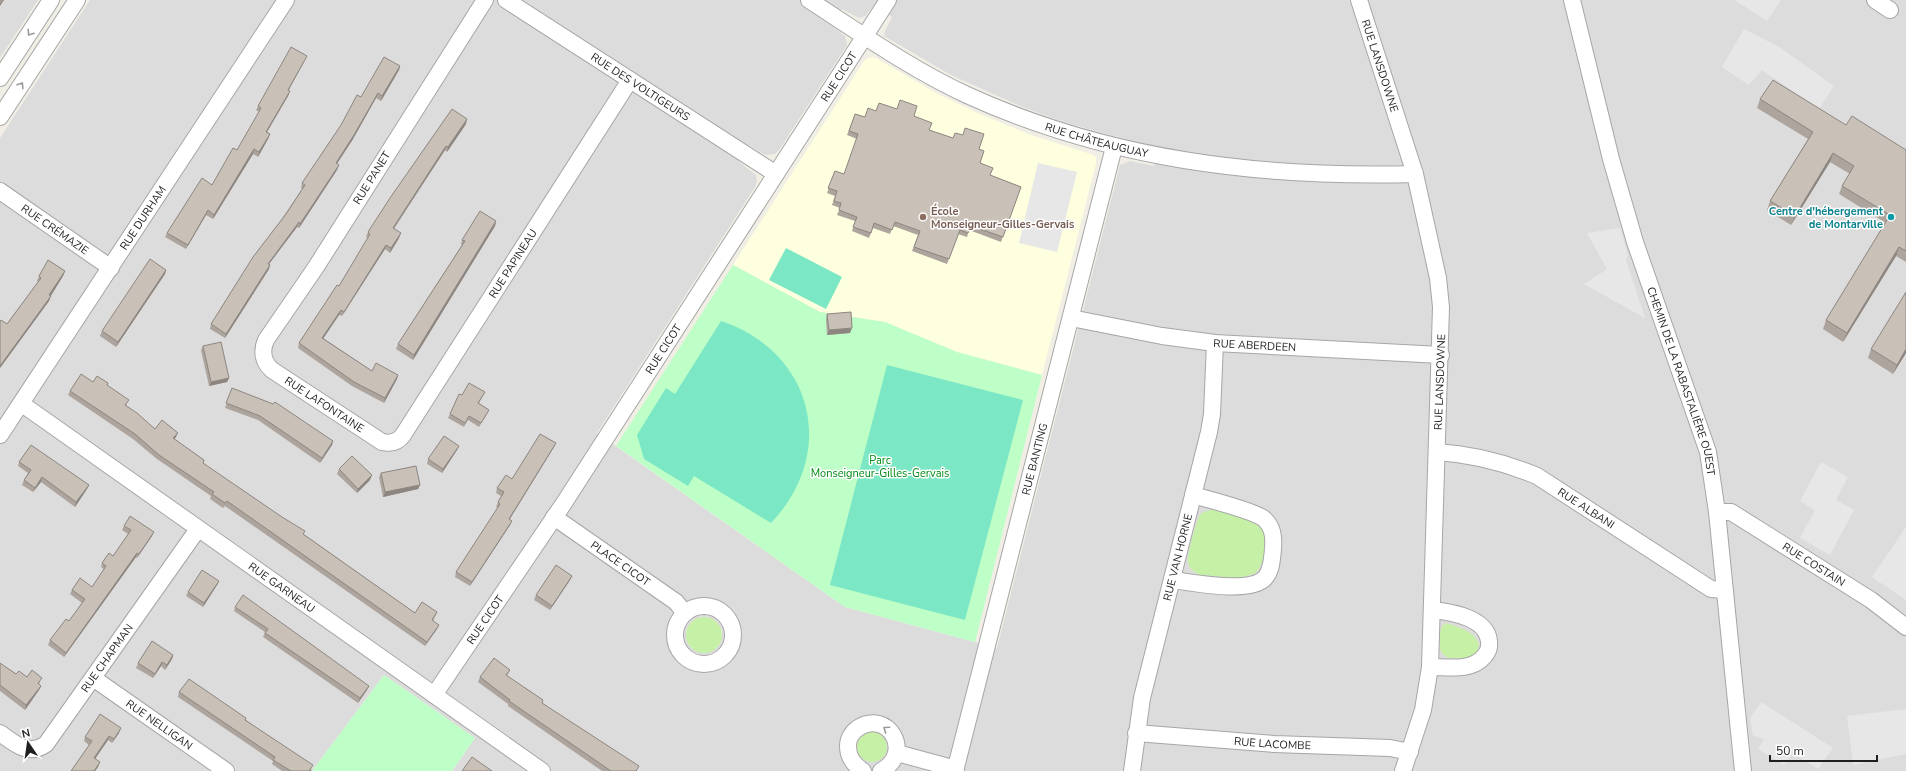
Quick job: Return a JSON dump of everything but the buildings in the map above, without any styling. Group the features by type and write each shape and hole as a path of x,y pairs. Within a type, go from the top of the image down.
{"street":[{"path":"0,78 51,0"},
{"path":"0,117 77,0"},
{"name":"RUE DURHAM","path":"0,435 22,404 286,0"},
{"name":"RUE PANET","path":"263,356 263,348 266,340 316,267 486,0"},
{"name":"RUE DES VOLTIGEURS","path":"506,0 776,174"},
{"name":"RUE CHÂTEAUGUAY","path":"809,0 864,36 966,94 1022,118 1114,147 1173,160 1257,170 1415,174"},
{"name":"RUE CICOT","path":"434,695 554,517 888,0"},
{"name":"RUE LANSDOWNE","path":"1359,0 1415,174 1440,288 1441,355 1430,667 1423,710 1403,771"},
{"name":"CHEMIN DE LA RABASTALIÈRE OUEST","path":"1572,0 1629,222 1657,308 1705,441 1712,474 1717,512 1743,771"},
{"path":"1875,0 1890,10"},
{"name":"RUE PAPINEAU","path":"392,443 401,438 630,80"},
{"name":"RUE BANTING","path":"956,770 1114,147"},
{"name":"RUE CRÉMAZIE","path":"0,191 111,268"},
{"name":"RUE ABERDEEN","path":"1070,318 1156,335 1215,343 1441,355"},
{"name":"RUE VAN HORNE","path":"1132,771 1142,698 1173,580 1211,423 1215,343"},
{"name":"RUE LAFONTAINE","path":"263,356 266,364 272,370 382,442 392,443"},
{"name":"RUE GARNEAU","path":"22,404 542,771"},
{"name":"RUE ALBANI","path":"1438,452 1453,453 1508,466 1537,476 1711,589 1724,590"},
{"path":"1173,580 1200,584 1248,586 1257,584 1264,578 1271,566 1274,537 1272,529 1267,522 1255,514 1193,495"},
{"name":"RUE COSTAIN","path":"1717,512 1731,512 1871,600 1906,627"},
{"name":"PLACE CICOT","path":"554,517 676,602 685,613"},
{"name":"RUE CHAPMAN","path":"0,733 23,748 31,750 42,747 48,741 198,529"},
{"path":"1430,667 1466,666 1477,663 1483,658 1489,646 1487,634 1476,623 1458,615 1432,610"},
{"name":"RUE NELLIGAN","path":"93,678 226,771"},
{"path":"863,771 856,767 848,752 850,736 855,730 862,726 877,724 891,731 895,738 897,753 894,761 881,771"},
{"name":"RUE LACOMBE","path":"1136,733 1274,744 1390,748 1410,752"},
{"path":"897,753 956,770"}],"shaded area":[{"path":"0,0 38,0 0,58"},
{"path":"90,0 1906,0 1906,771 452,771 475,738 384,675 312,771 0,771 0,138","holes":["874,5 892,17 884,36 951,75 1020,106 1058,120 1158,147 1154,166 1130,161 1120,165 997,648 845,607 597,433 755,187 757,181 756,175 738,161 749,145 765,155 775,154 779,150 847,45 845,36 831,25 842,9 859,18 865,16"]},
{"path":"1736,0 1781,0 1767,21"},
{"path":"1744,29 1779,47 1834,86 1819,109 1762,70 1749,85 1722,67"},
{"name":"École Monseigneur-Gilles-Gervais","path":"870,57 876,58 938,94 980,114 1034,136 1091,154 1096,157 1096,164 1042,375 957,352 885,322 820,312 733,265 864,61"},
{"path":"1038,163 1077,172 1057,252 1019,243"},
{"path":"1620,228 1628,255 1626,260 1645,318 1584,284 1607,269 1587,233"},
{"path":"1821,462 1848,477 1836,500 1854,510 1830,555 1800,538 1815,510 1800,501"},
{"path":"1906,527 1906,600 1872,577"},
{"path":"1761,702 1833,748 1818,769 1793,753 1784,765 1758,749 1764,739 1753,735 1750,718"},
{"path":"1906,709 1906,754 1853,765 1847,716"}],"green space":[{"path":"786,248 842,277 826,309 769,280"},
{"name":"Parc Monseigneur-Gilles-Gervais","path":"733,265 820,312 885,322 957,352 1042,375 975,642 845,607 616,446"},
{"path":"721,321 753,336 777,356 795,380 806,407 809,436 805,466 792,495 771,523 694,476 688,486 644,459 637,435 666,388 675,394"},
{"path":"887,365 1023,400 965,620 830,585"},
{"path":"1217,510 1239,516 1259,526 1263,530 1266,541 1265,554 1261,565 1254,574 1237,578 1201,575 1191,569 1188,562 1189,553 1198,519 1202,513"},
{"path":"707,617 717,622 721,628 721,642 717,648 711,652 701,653 691,648 687,642 686,632 691,622 697,618"},
{"path":"1447,623 1462,628 1474,636 1479,645 1476,654 1467,658 1450,658 1442,654 1439,642 1440,633 1442,626"},
{"path":"384,675 475,738 452,771 312,771"},
{"path":"872,732 883,736 887,747 883,758 872,762 861,758 857,747 861,736"}],"place":[{"name":"École Monseigneur-Gilles-Gervais","path":"923,217"},
{"name":"Centre d'hébergement de Montarville","path":"1891,217"}]}
